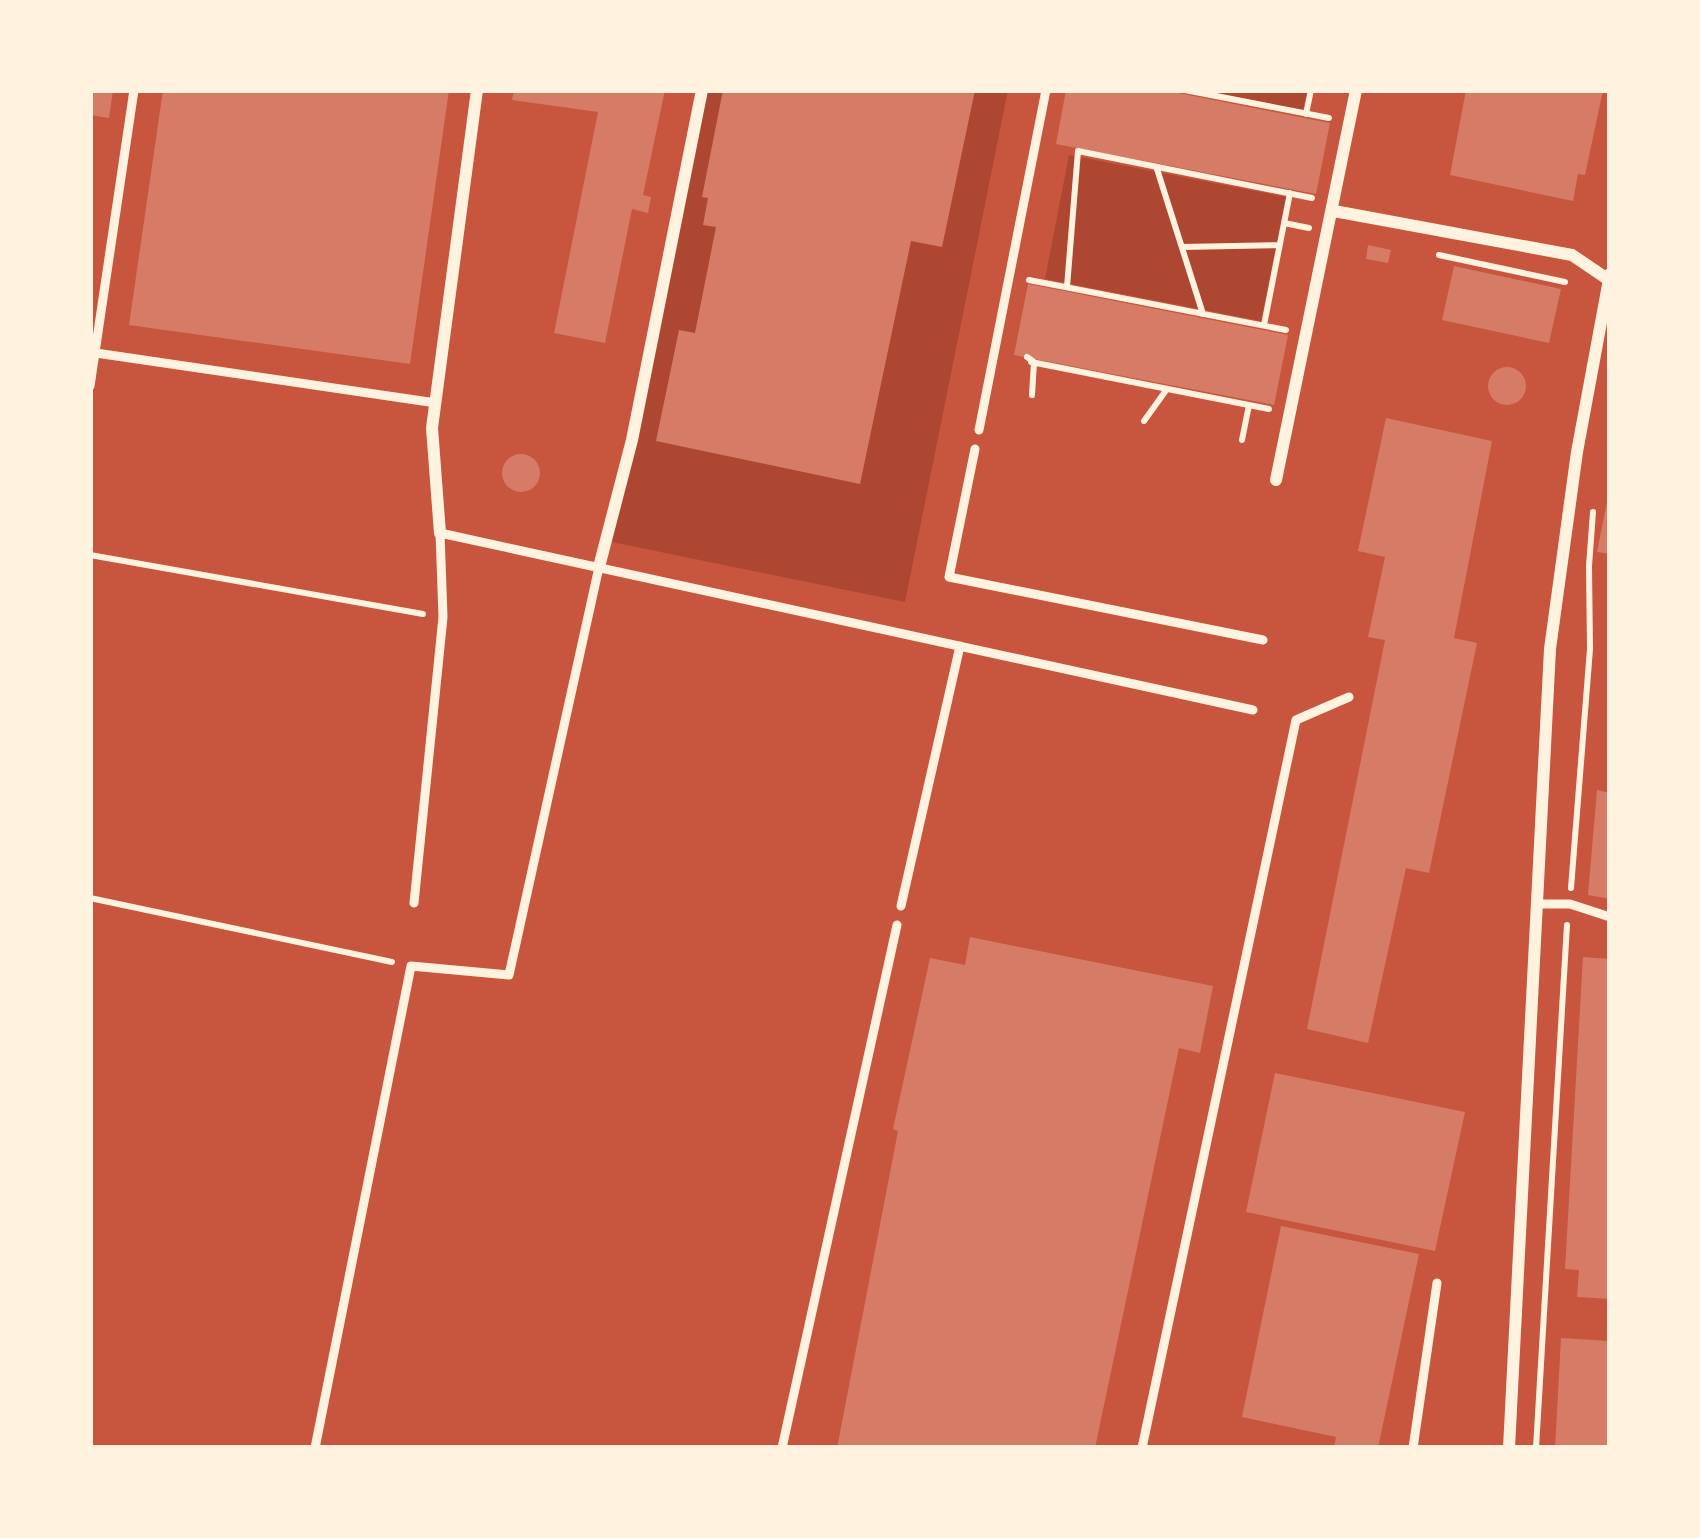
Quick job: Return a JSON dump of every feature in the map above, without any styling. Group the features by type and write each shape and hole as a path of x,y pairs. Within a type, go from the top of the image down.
{"street":[{"path":"440,533 432,428 477,90"},
{"path":"598,567 632,440 702,90"},
{"path":"1276,480 1356,90"},
{"path":"1334,211 1572,255 1610,277 1560,564 1550,650 1509,1448"}],"lane":[{"path":"90,386 134,90"},
{"path":"979,430 1046,90"},
{"path":"96,353 436,403"},
{"path":"975,448 949,577 1263,640"},
{"path":"414,903 443,617 440,533 1253,710"},
{"path":"315,1448 411,966 509,975 598,567"},
{"path":"902,906 960,646"},
{"path":"1142,1448 1296,720 1349,697"},
{"path":"1536,904 1570,904 1610,917"},
{"path":"782,1448 897,925"},
{"path":"1413,1448 1437,1282"}],"path":[{"path":"1184,90 1350,123"},
{"path":"1306,114 1311,90"},
{"path":"1069,146 1312,198 1306,228"},
{"path":"1067,287 1078,151"},
{"path":"1157,167 1203,314"},
{"path":"1263,326 1290,193"},
{"path":"1182,247 1280,245"},
{"path":"1010,276 1308,334"},
{"path":"1032,395 1031,360 1291,413"},
{"path":"1144,421 1166,389"},
{"path":"1242,440 1249,405"},
{"path":"1536,1448 1590,649 1588,566 1594,505"},
{"path":"90,555 443,617"},
{"path":"90,898 411,966"}],"shaded area":[{"path":"702,90 1008,90 905,602 607,541"},
{"path":"1201,90 1307,90 1303,110"},
{"path":"1069,155 1286,197 1261,321 1045,279"}],"building":[{"path":"90,90 113,90 109,118 90,115"},
{"path":"163,90 449,90 410,364 129,325"},
{"path":"514,90 665,90 643,195 651,197 648,213 632,209 605,343 554,333 598,112 512,100"},
{"path":"723,90 975,90 942,247 911,241 860,484 656,441 679,330 695,333 716,227 703,225 708,198 702,197"},
{"path":"1066,90 1163,90 1330,123 1316,194 1056,144"},
{"path":"1466,90 1603,90 1585,175 1578,174 1573,201 1450,175"},
{"path":"1368,245 1391,250 1388,263 1366,259"},
{"path":"1454,266 1561,289 1549,343 1442,320"},
{"path":"1028,284 1288,335 1274,405 1014,355"},
{"path":"1507,367 1520,373 1526,386 1520,399 1507,405 1494,399 1488,386 1494,373"},
{"path":"1386,418 1492,441 1454,638 1477,643 1429,873 1406,868 1368,1043 1307,1029 1385,640 1368,637 1385,557 1358,551"},
{"path":"521,454 534,460 540,473 534,486 521,492 508,486 502,473 508,460"},
{"path":"1610,497 1610,554 1597,552"},
{"path":"1597,790 1610,793 1610,899 1588,895"},
{"path":"970,937 1213,986 1200,1053 1179,1048 1095,1448 837,1448 898,1131 893,1129 930,958 965,965"},
{"path":"1583,957 1610,959 1610,1299 1577,1297 1579,1270 1565,1269"},
{"path":"1275,1073 1465,1112 1435,1251 1246,1212"},
{"path":"1281,1226 1419,1254 1378,1448 1334,1448 1336,1437 1242,1417"},
{"path":"1561,1338 1610,1341 1610,1448 1555,1448"}]}
